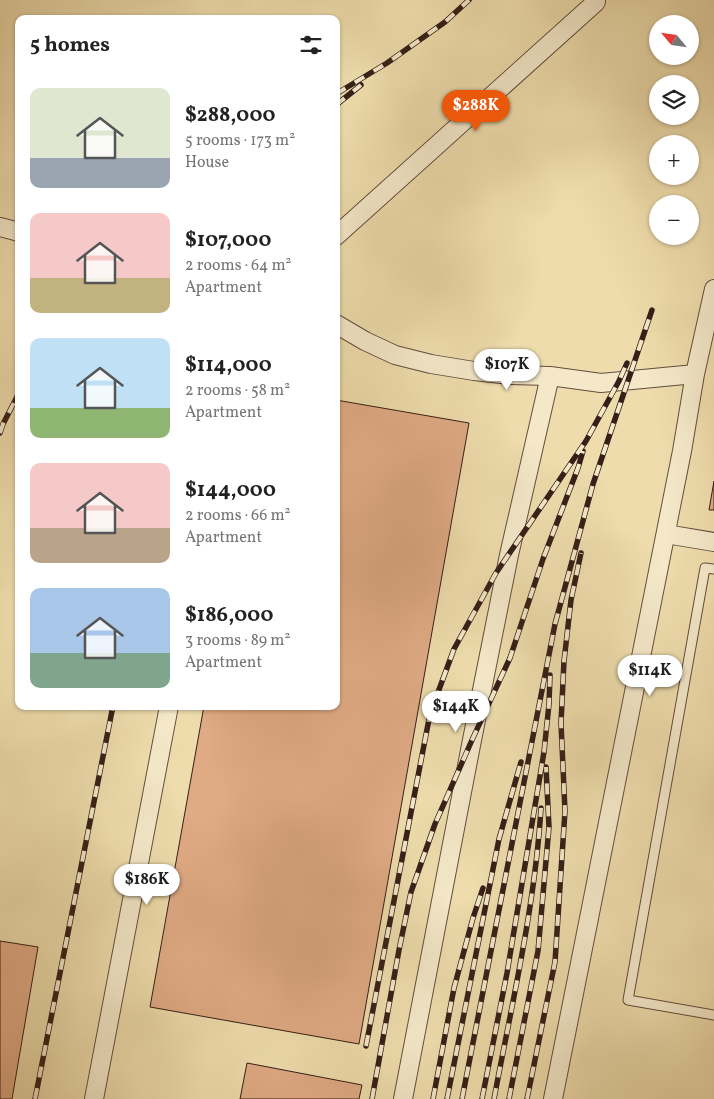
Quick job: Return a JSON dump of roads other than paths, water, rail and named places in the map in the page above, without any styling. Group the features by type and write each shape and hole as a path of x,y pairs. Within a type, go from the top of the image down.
{"street":[{"path":"340,232 596,2"},
{"path":"0,227 15,231"},
{"path":"553,1099 666,534 695,374 714,289"},
{"path":"340,326 395,355 431,364 483,372 550,376 601,383 695,374"},
{"path":"403,1099 507,564 550,376"},
{"path":"666,534 714,542"},
{"path":"94,1099 168,710"}],"lane":[{"path":"714,569 705,568 628,1000 714,1015"}],"railway":[{"path":"340,92 387,63 445,22 469,0"},
{"path":"340,102 361,85"},
{"path":"462,1099 555,624 593,484 652,310"},
{"path":"366,1046 430,714 454,649 496,573 586,441 627,363"},
{"path":"0,433 15,401"},
{"path":"372,1099 411,892 435,824 510,658 543,559 583,451"},
{"path":"527,1099 555,962 565,811 561,723 564,661 571,600 581,553"},
{"path":"482,1099 507,973 544,752 550,675"},
{"path":"35,1099 112,710"},
{"path":"447,1099 499,839 521,762"},
{"path":"509,1099 538,951 549,827 546,767"},
{"path":"494,1099 534,881 541,808"},
{"path":"433,1099 454,988 483,888"}]}
